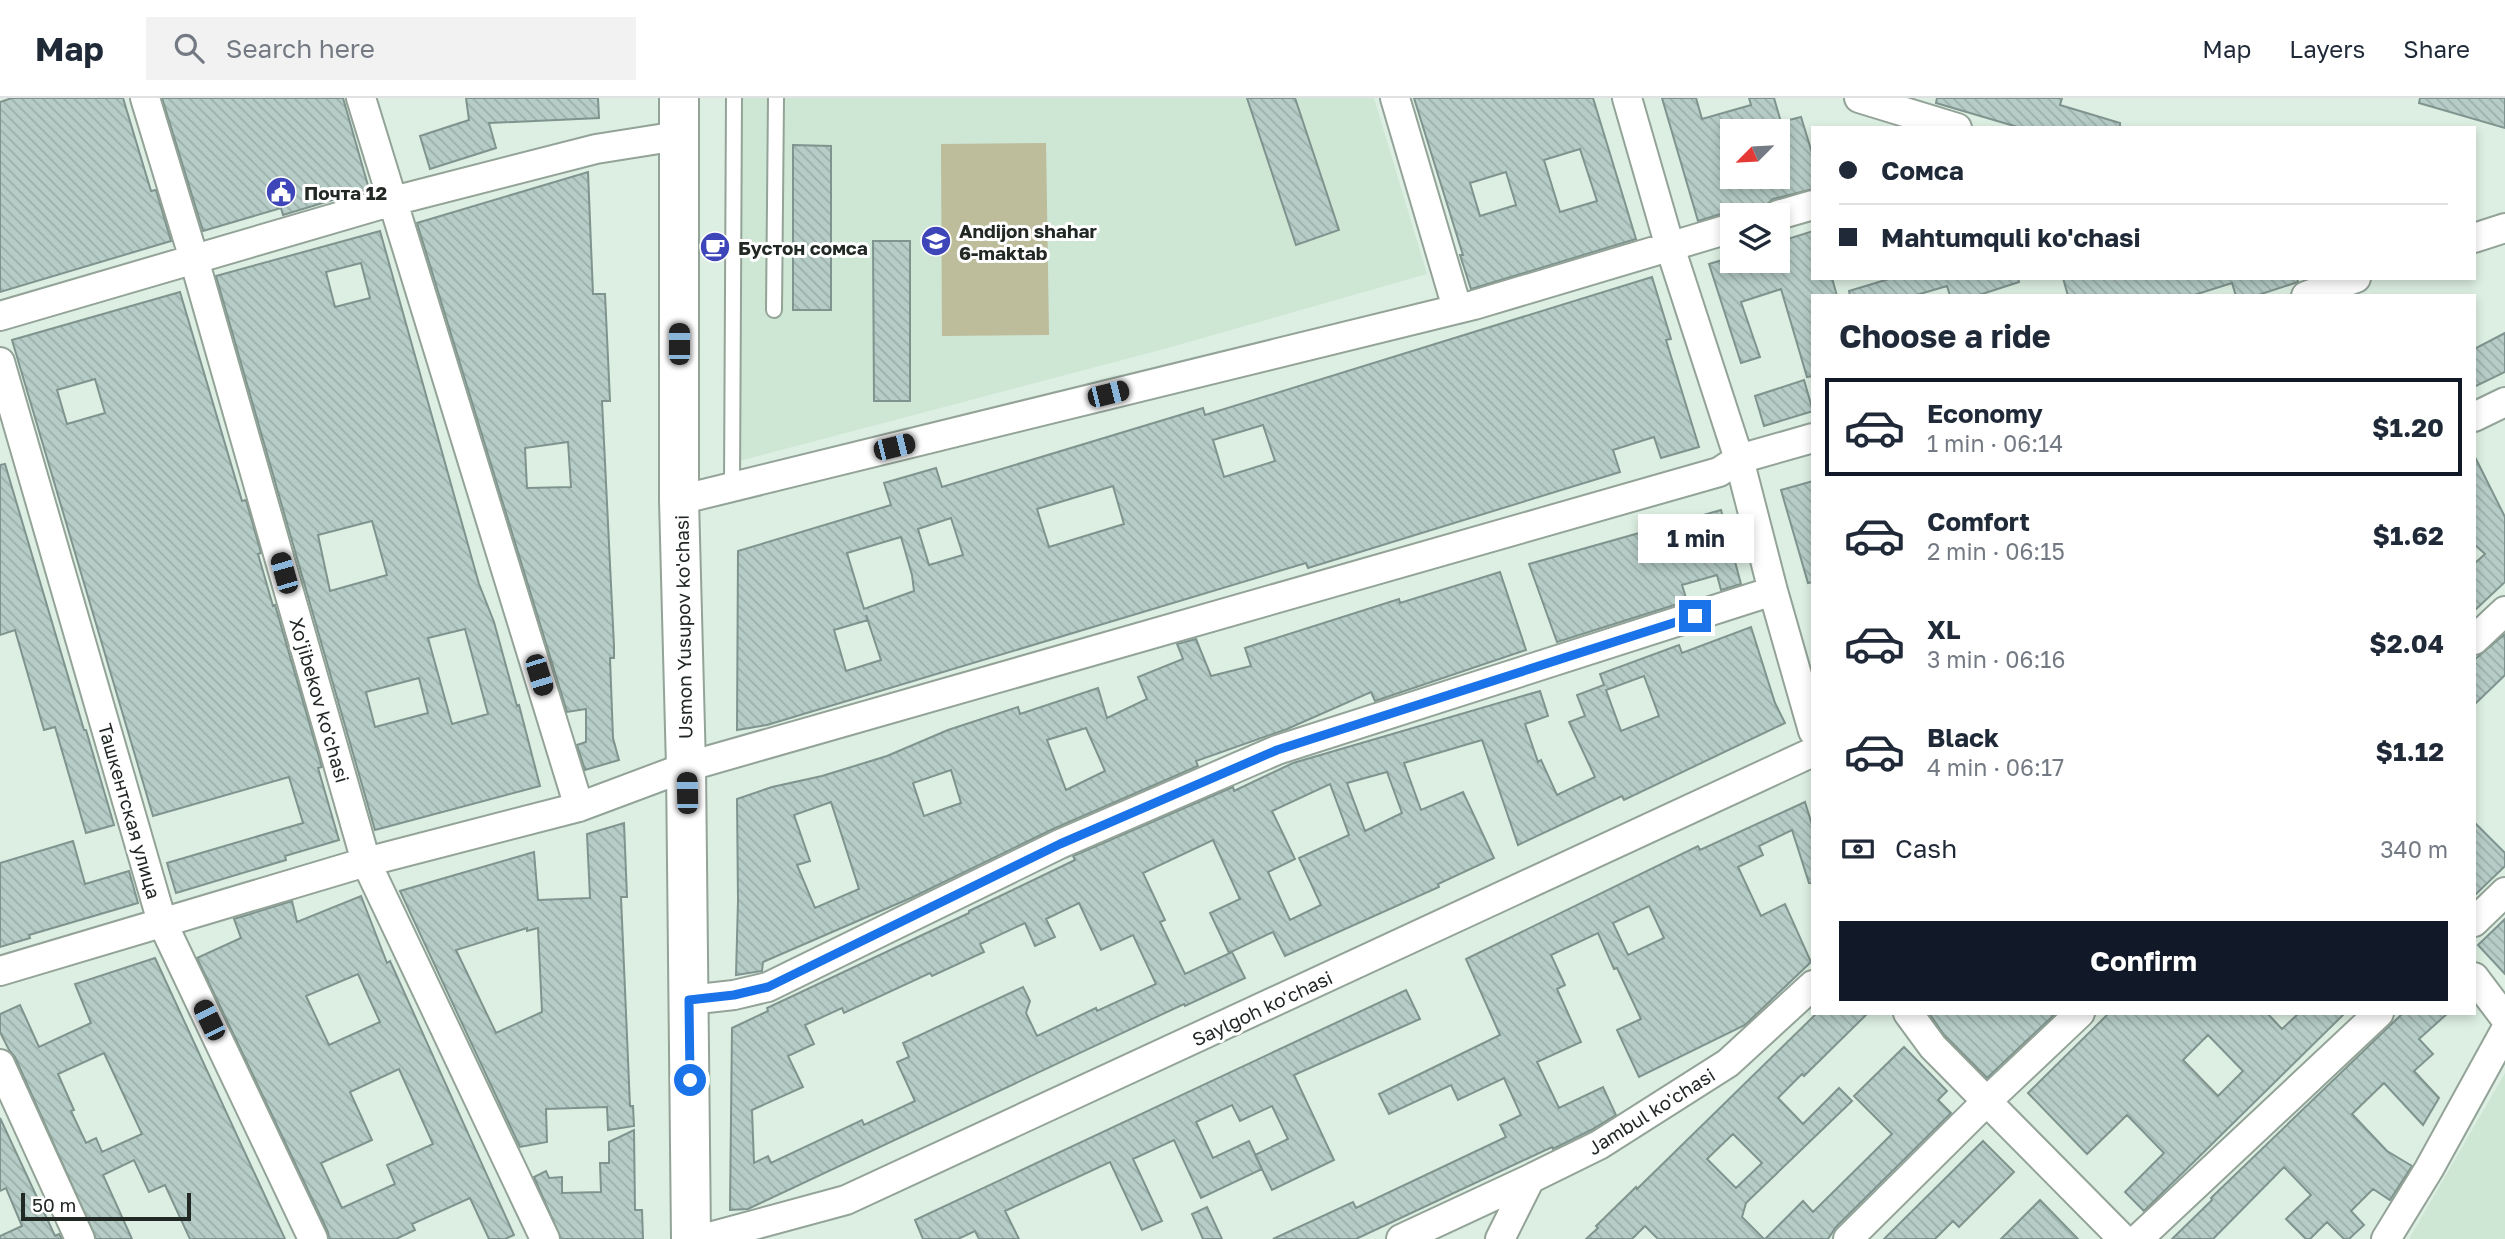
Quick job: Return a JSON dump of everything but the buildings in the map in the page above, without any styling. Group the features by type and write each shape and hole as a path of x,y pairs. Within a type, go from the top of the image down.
{"main road":[{"name":"Usmon Yusupov ko'chasi","path":"679,98 679,500 686,767 691,1239"}],"street":[{"name":"Xo'jibekov ko'chasi","path":"145,98 194,258 366,862 545,1239"},
{"path":"361,98 579,807"},
{"path":"1395,98 1457,308"},
{"path":"1627,98 1670,247 1739,459 1811,724"},
{"path":"1859,98 1950,126"},
{"path":"0,316 393,201 596,149 678,135"},
{"path":"1790,212 1811,206"},
{"path":"2476,237 2505,228"},
{"path":"679,500 1474,305 1720,232"},
{"path":"2312,294 2350,280"},
{"name":"Ташкентская улица","path":"0,362 162,922 313,1239"},
{"path":"2476,416 2505,402"},
{"path":"0,971 366,862 579,807 686,767 1719,472 1739,459 1811,439"},
{"path":"689,1000 734,995 768,987 1060,844 1277,750 1773,591"},
{"path":"2476,638 2505,611"},
{"name":"Saylgoh ko'chasi","path":"702,1239 846,1200 1811,753"},
{"path":"2476,920 2505,892"},
{"path":"2476,979 2505,1018"},
{"name":"Jambul ko'chasi","path":"1401,1239 1599,1145 1728,1063 1811,987"},
{"path":"1909,1015 1933,1047 2123,1239"},
{"path":"1848,1239 2078,1015"},
{"path":"2138,1239 2377,1015"},
{"path":"2386,1239 2429,1169 2505,1031"},
{"path":"0,1064 80,1239"},
{"path":"1500,1239 1530,1179"}],"lane":[{"path":"732,486 734,98"},
{"path":"774,310 776,98"}],"shaded area":[{"name":"Andijon shahar 6-maktab","path":"742,98 1374,98 1427,274 1164,349 739,461"},
{"path":"1046,143 1049,335 942,336 941,144"},
{"path":"2505,1073 2505,1239 2409,1239"}],"place":[{"name":"Почта 12","path":"281,192"},
{"name":"Andijon shahar 6-maktab","path":"936,241"},
{"name":"Бустон сомса","path":"715,247"}],"route":[{"path":"690,1080 689,1000 734,995 768,987 1060,844 1277,750 1695,616"}]}
